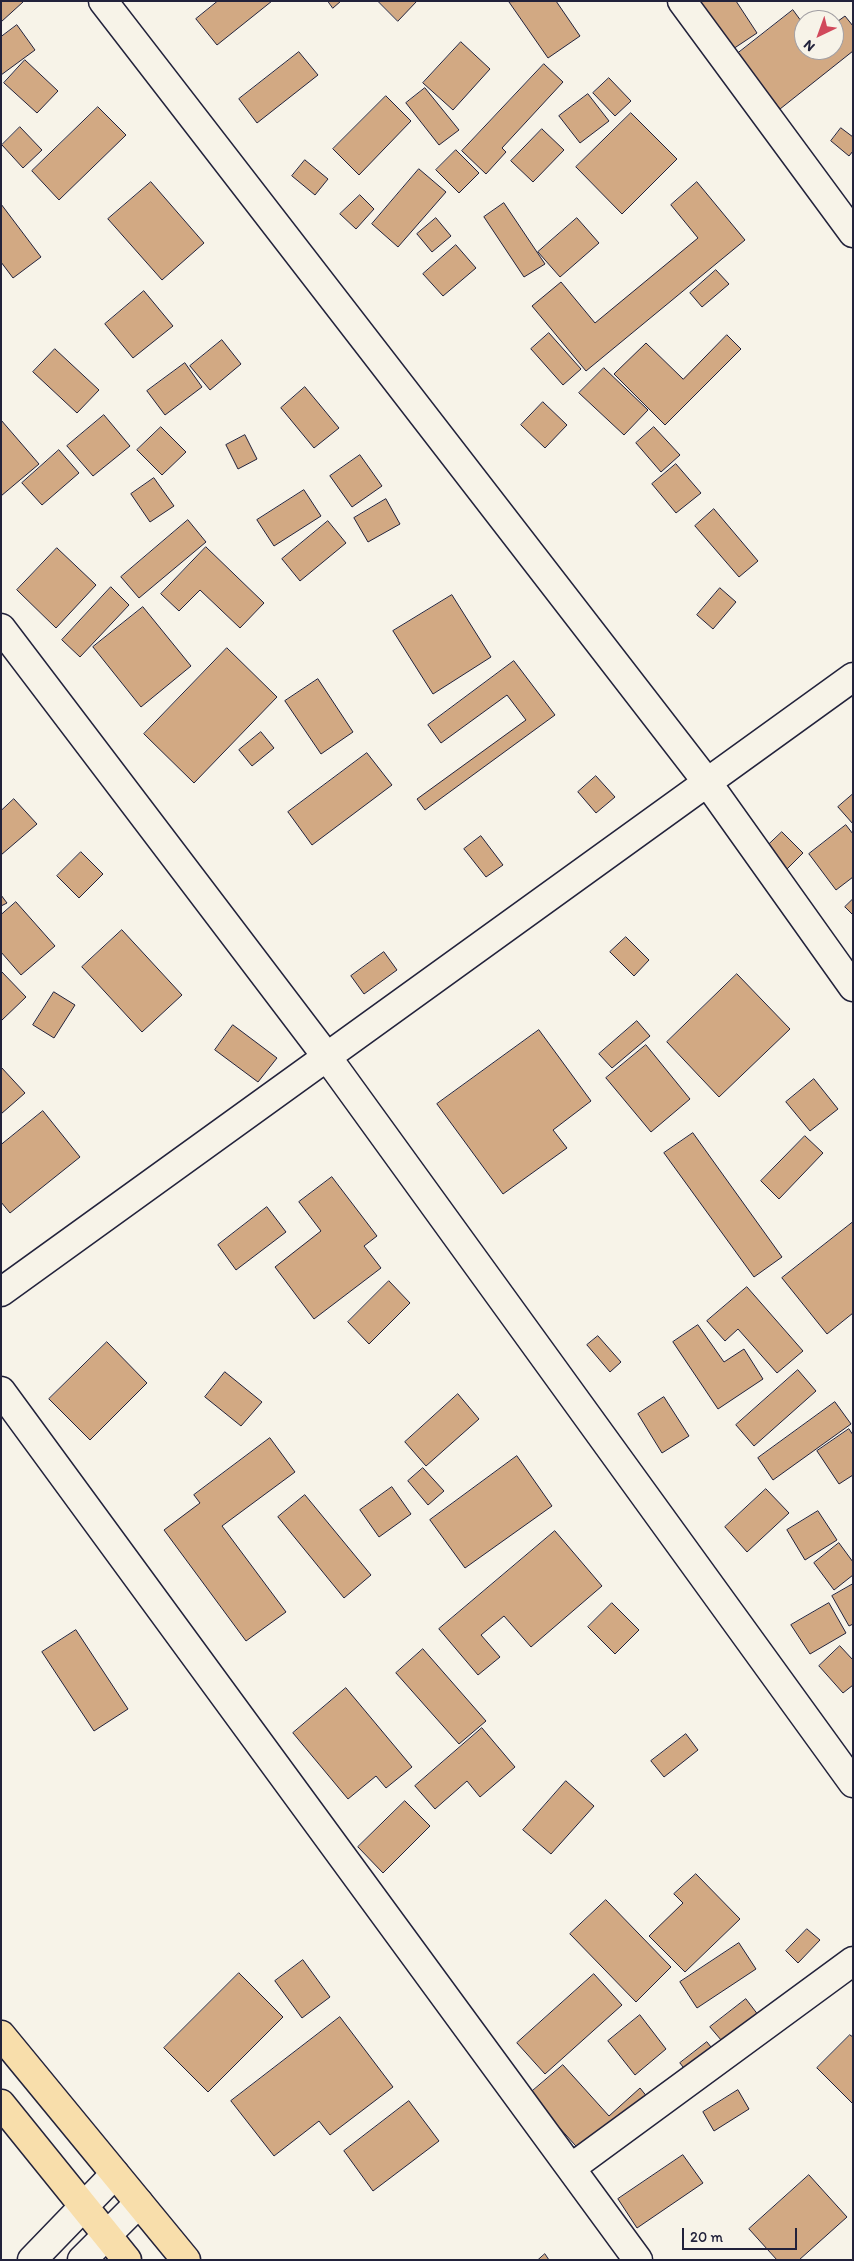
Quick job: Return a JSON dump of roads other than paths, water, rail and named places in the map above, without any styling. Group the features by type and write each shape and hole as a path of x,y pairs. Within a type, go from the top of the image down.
{"main road":[{"path":"1,2035 186,2260"},
{"path":"1,2104 127,2260"}],"street":[{"path":"103,1 707,782 853,987"},
{"path":"682,1 853,234"},
{"path":"1,628 327,1057 853,1784"},
{"path":"1,1292 853,677"},
{"path":"1,1391 638,2260"},
{"path":"571,2168 853,1961"},
{"path":"32,2260 114,2174"},
{"path":"82,2260 139,2202"}]}
